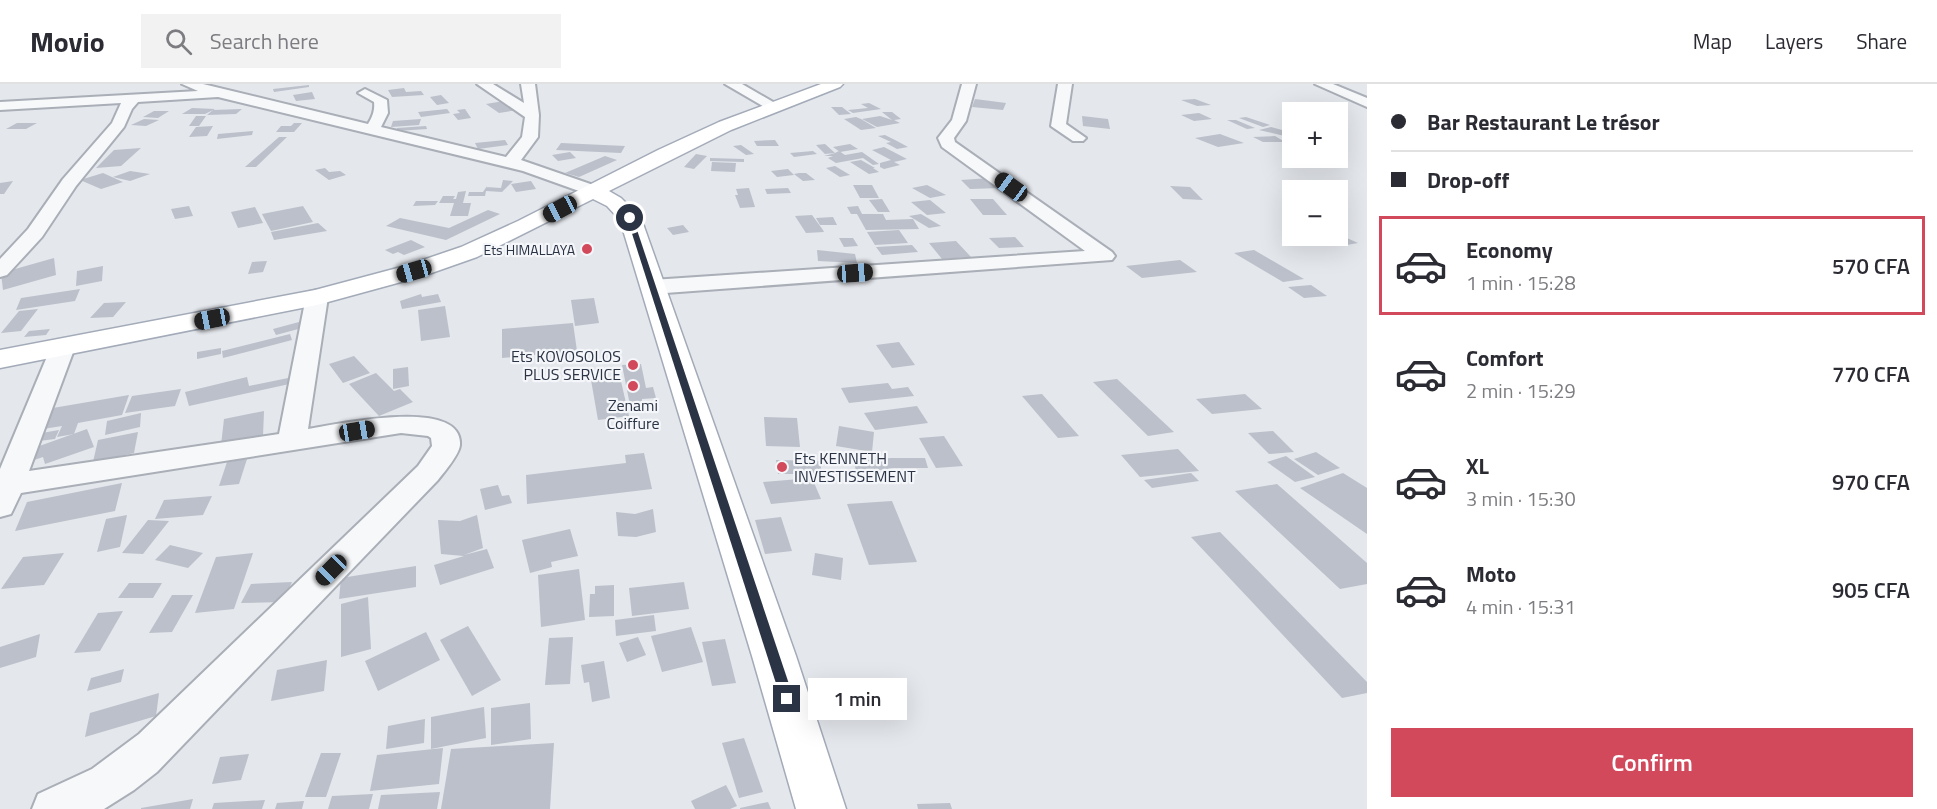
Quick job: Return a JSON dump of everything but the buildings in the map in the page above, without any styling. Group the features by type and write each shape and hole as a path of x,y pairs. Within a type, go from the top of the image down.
{"main road":[{"path":"0,359 317,297 414,271 469,252 526,226 675,149 773,106 835,84"},
{"path":"593,191 614,202 630,218 774,656 821,809"}],"street":[{"path":"189,84 529,167 593,191"},
{"path":"484,84 532,115"},
{"path":"510,163 530,137 532,115 528,84"},
{"path":"732,84 773,106"},
{"path":"652,287 1105,256 948,144 946,138 959,121 969,84"},
{"path":"1065,84 1058,126 1078,138"},
{"path":"1322,84 1367,103"},
{"path":"0,106 133,100 220,93"},
{"path":"365,93 380,100 382,108 382,114 371,130"},
{"path":"0,271 35,233 69,183 119,124 125,107 133,100"},
{"path":"292,442 317,297"},
{"path":"5,495 63,347"},
{"path":"5,495 401,424 435,428 445,434 446,447 428,473 131,769 105,787 54,809"}],"place":[{"name":"Ets HIMALLAYA","path":"587,249"},
{"name":"Ets KOVOSOLOS PLUS SERVICE","path":"633,365"},
{"name":"Zenami Coiffure","path":"633,386"},
{"name":"Ets KENNETH INVESTISSEMENT","path":"782,467"}],"route":[{"path":"630,218 787,699"}]}
